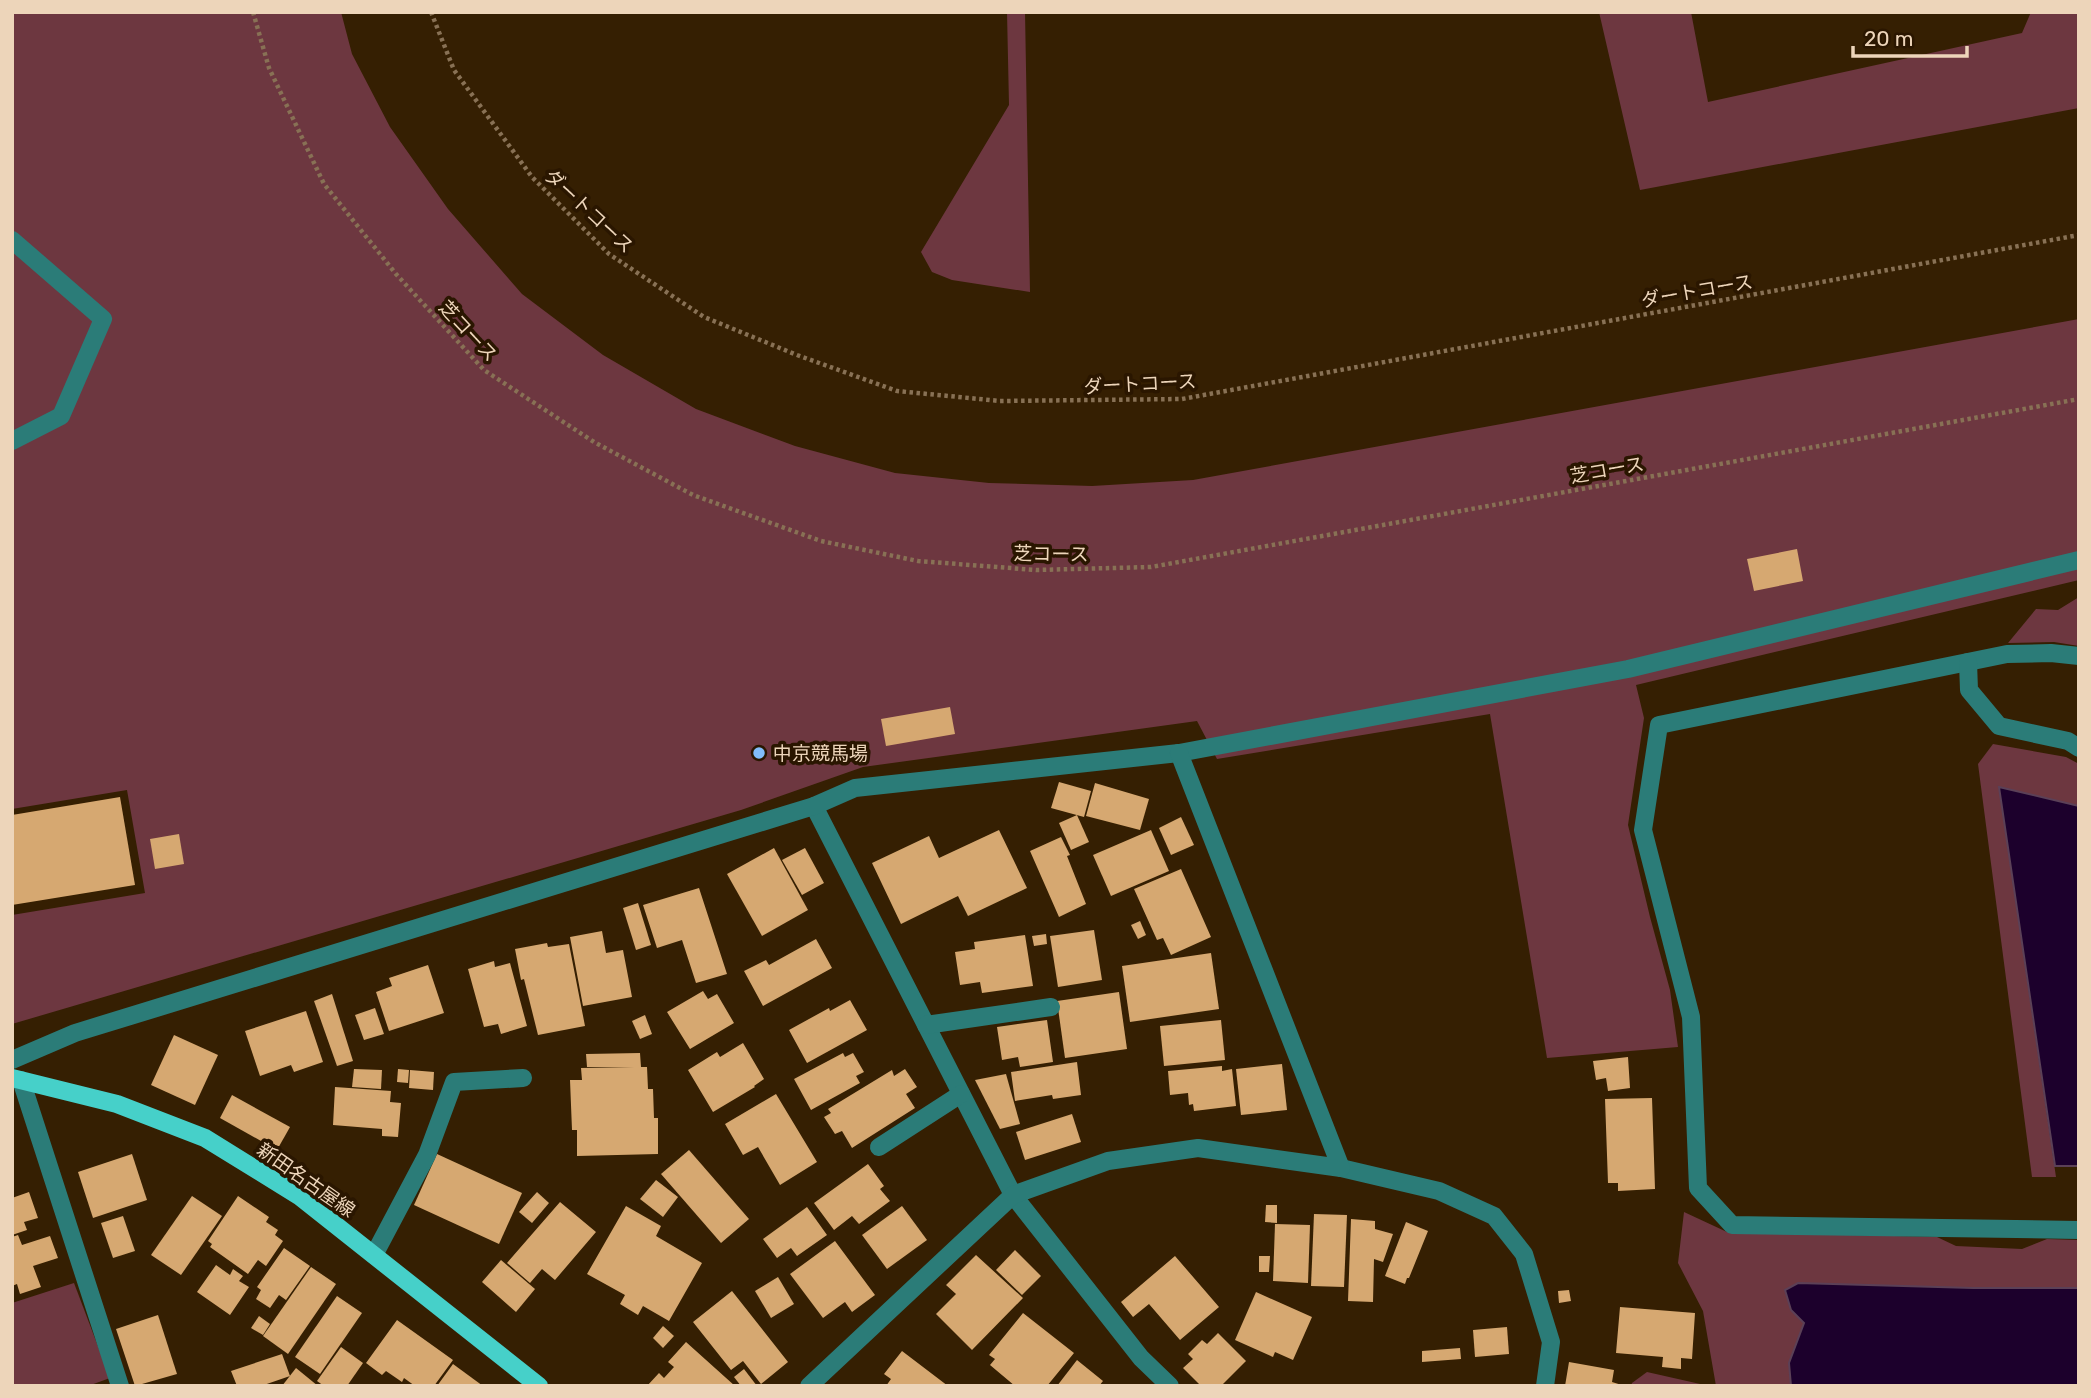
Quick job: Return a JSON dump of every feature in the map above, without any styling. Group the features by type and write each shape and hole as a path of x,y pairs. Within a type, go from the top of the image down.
{"main road":[{"name":"新田名古屋線","path":"16,1079 117,1104 205,1138 299,1196 539,1386"}],"street":[{"path":"12,240 103,319 61,416 12,441"},
{"path":"12,1060 75,1033 814,806 855,788 1179,753 1629,668 2079,560"},
{"path":"2079,656 2051,653 2007,654 1659,725 1643,830 1691,1017 1698,1188 1732,1224 2079,1230"},
{"path":"1968,662 1969,690 1999,726 2068,741 2079,748"},
{"path":"1179,753 1341,1168"},
{"path":"814,806 1013,1195 1141,1358 1170,1386"},
{"path":"926,1025 1051,1007"},
{"path":"374,1255 427,1155 454,1082 523,1078"},
{"path":"16,1079 115,1384"},
{"path":"880,1146 961,1094"},
{"path":"809,1386 1013,1195 1108,1161 1198,1148 1341,1168 1439,1191 1494,1216 1524,1254 1551,1342 1545,1386"}],"path":[{"name":"芝コース","path":"253,12 270,68 324,184 396,274 484,370 594,442 693,495 821,541 918,561 1036,570 1151,567 2079,399"},
{"name":"ダートコース","path":"431,12 454,70 532,177 610,254 705,317 797,355 897,391 1000,401 1182,399 2079,235"}],"shaded area":[{"path":"12,12 341,12 352,54 390,127 448,209 522,294 603,355 696,409 795,446 895,473 989,483 1092,486 1193,480 2079,319 2079,580 1636,685 1644,718 1628,825 1670,990 1678,1047 1547,1058 1490,714 1217,759 1197,721 863,767 741,810 12,1024 12,915 145,893 127,790 12,809"},
{"path":"1007,12 1025,12 1030,292 952,280 932,272 921,252 1009,105"},
{"path":"1599,12 1691,12 1708,102 2022,33 2031,12 2079,12 2079,108 1640,190"},
{"path":"2079,597 2079,646 2054,642 2008,643 2036,609 2058,610"},
{"path":"1993,744 2066,757 2079,764 2079,806 1999,788 2056,1177 2032,1177 1978,764"},
{"path":"1999,787 2079,806 2079,1166 2055,1166"},
{"path":"1684,1212 1727,1232 1937,1237 1956,1246 2022,1249 2047,1239 2079,1240 2079,1288 1798,1283 1791,1310 1804,1323 1789,1363 1791,1386 1716,1386 1703,1311 1678,1263"},
{"path":"74,1283 110,1378 88,1386 12,1386 12,1303"},
{"path":"1798,1283 2079,1288 2079,1386 1791,1386 1789,1363 1804,1323 1791,1310 1785,1290"},
{"path":"1647,1372 1709,1386 1631,1386"}],"building":[{"path":"1797,549 1803,581 1754,591 1747,559"},
{"path":"950,707 955,734 886,746 881,719"},
{"path":"1059,782 1091,791 1084,817 1051,808"},
{"path":"1095,783 1149,799 1140,830 1086,816"},
{"path":"120,797 135,885 12,905 12,815"},
{"path":"1077,815 1089,842 1071,850 1059,823"},
{"path":"1181,817 1194,845 1171,855 1159,828"},
{"path":"999,830 1027,888 968,916 958,896 901,924 872,863 929,836 939,858"},
{"path":"1151,830 1169,871 1111,896 1093,855"},
{"path":"179,834 184,864 155,869 150,839"},
{"path":"1061,837 1070,855 1067,856 1086,904 1059,917 1030,851"},
{"path":"774,848 808,910 762,936 727,874"},
{"path":"805,848 824,883 802,895 782,860"},
{"path":"1181,869 1211,937 1171,955 1163,938 1157,940 1134,889"},
{"path":"699,888 727,974 696,983 682,940 657,948 643,905"},
{"path":"638,903 651,945 636,950 623,908"},
{"path":"1140,921 1146,935 1138,939 1131,925"},
{"path":"1094,930 1102,980 1058,987 1050,936"},
{"path":"602,931 606,953 623,950 632,997 583,1006 570,937"},
{"path":"1046,934 1047,944 1034,946 1032,936"},
{"path":"1025,935 1033,986 982,993 980,982 960,985 955,952 975,949 974,942"},
{"path":"816,939 832,968 763,1006 744,971 766,960 769,965"},
{"path":"547,943 548,947 569,944 585,1026 538,1035 524,979 521,980 515,949"},
{"path":"1211,953 1219,1009 1130,1022 1122,966"},
{"path":"494,961 495,967 510,963 527,1026 501,1034 498,1024 484,1027 468,969"},
{"path":"428,965 444,1013 389,1031 376,992 392,986 389,978"},
{"path":"703,991 708,999 717,994 734,1023 690,1049 667,1012"},
{"path":"1119,992 1127,1049 1065,1058 1057,1001"},
{"path":"332,994 353,1061 337,1066 314,1001"},
{"path":"850,1000 867,1030 807,1063 789,1030"},
{"path":"375,1008 384,1034 364,1040 355,1015"},
{"path":"306,1011 323,1062 294,1072 291,1065 260,1076 245,1031"},
{"path":"645,1015 652,1034 640,1039 632,1021"},
{"path":"1047,1020 1053,1062 1020,1067 1018,1057 1002,1060 997,1027"},
{"path":"1221,1020 1225,1060 1164,1066 1160,1026"},
{"path":"174,1035 218,1055 195,1105 151,1085"},
{"path":"743,1043 764,1079 713,1112 688,1070 717,1052 720,1057"},
{"path":"640,1053 641,1067 647,1067 648,1089 653,1089 654,1118 658,1118 658,1154 577,1156 577,1130 572,1130 570,1080 582,1080 581,1068 634,1067 587,1067 586,1054"},
{"path":"843,1053 845,1057 853,1053 864,1072 856,1076 860,1083 811,1110 794,1079"},
{"path":"1628,1057 1630,1088 1608,1091 1606,1078 1596,1080 1593,1061"},
{"path":"1077,1062 1081,1095 1053,1099 1052,1095 1015,1101 1011,1072"},
{"path":"1282,1064 1287,1110 1241,1115 1236,1069"},
{"path":"1222,1066 1222,1071 1232,1069 1236,1106 1194,1111 1193,1104 1189,1105 1188,1093 1170,1095 1168,1071"},
{"path":"354,1069 382,1070 381,1089 352,1087"},
{"path":"398,1069 409,1070 408,1083 397,1082"},
{"path":"905,1069 917,1087 906,1094 915,1108 852,1148 842,1131 835,1134 824,1117 831,1113 828,1109 892,1070 894,1076"},
{"path":"410,1070 434,1072 433,1090 409,1088"},
{"path":"1006,1074 1020,1124 1000,1129 975,1080"},
{"path":"335,1087 391,1091 390,1102 401,1103 398,1137 382,1136 382,1129 333,1125"},
{"path":"776,1094 817,1162 780,1185 758,1147 743,1155 725,1124"},
{"path":"232,1095 290,1127 277,1150 220,1118"},
{"path":"1652,1098 1655,1189 1618,1191 1618,1183 1608,1183 1605,1099"},
{"path":"1072,1114 1081,1142 1025,1160 1016,1132"},
{"path":"689,1150 749,1219 721,1243 661,1174"},
{"path":"132,1154 147,1200 93,1218 78,1172"},
{"path":"437,1154 522,1193 499,1244 414,1205"},
{"path":"868,1164 884,1186 880,1189 890,1201 859,1224 852,1216 834,1230 814,1203"},
{"path":"656,1180 678,1197 663,1217 640,1199"},
{"path":"29,1192 38,1218 24,1222 27,1230 12,1235 12,1198"},
{"path":"537,1192 549,1203 532,1223 519,1212"},
{"path":"192,1196 222,1216 181,1275 151,1255"},
{"path":"238,1196 269,1217 266,1222 278,1230 275,1235 283,1241 266,1266 258,1260 248,1274 210,1247 212,1244 208,1241"},
{"path":"560,1202 596,1232 555,1280 542,1269 530,1283 507,1263"},
{"path":"1266,1205 1277,1205 1277,1223 1265,1222"},
{"path":"626,1206 661,1226 656,1236 702,1263 669,1321 643,1306 638,1315 620,1304 625,1295 587,1274"},
{"path":"902,1206 927,1240 887,1269 862,1235"},
{"path":"807,1207 827,1235 797,1256 791,1248 777,1258 763,1239"},
{"path":"1314,1214 1347,1215 1344,1287 1311,1286"},
{"path":"123,1216 135,1251 113,1258 101,1223"},
{"path":"1351,1219 1375,1221 1375,1229 1393,1234 1383,1262 1374,1259 1373,1302 1348,1301"},
{"path":"1406,1222 1428,1231 1405,1284 1385,1276"},
{"path":"1275,1224 1310,1225 1308,1283 1273,1281"},
{"path":"18,1235 22,1245 50,1236 58,1258 33,1266 41,1287 20,1294 17,1284 12,1286 12,1237"},
{"path":"835,1241 875,1295 852,1312 845,1302 823,1318 790,1274"},
{"path":"284,1248 310,1266 286,1300 279,1295 270,1308 256,1299 261,1290 257,1287"},
{"path":"1015,1250 1041,1276 1022,1295 996,1270"},
{"path":"976,1255 1023,1298 972,1350 936,1314 956,1294 946,1285"},
{"path":"1175,1256 1219,1307 1180,1340 1149,1304 1133,1317 1121,1302"},
{"path":"1259,1256 1270,1256 1269,1272 1259,1272"},
{"path":"501,1260 535,1289 516,1312 482,1282"},
{"path":"216,1265 230,1275 233,1269 243,1276 239,1281 249,1287 230,1315 197,1292"},
{"path":"311,1267 336,1284 288,1354 263,1336"},
{"path":"778,1277 794,1304 771,1318 755,1291"},
{"path":"1569,1290 1571,1301 1559,1303 1558,1291"},
{"path":"732,1291 788,1362 761,1384 743,1361 731,1370 693,1322"},
{"path":"1256,1292 1312,1317 1293,1360 1275,1352 1273,1357 1235,1340"},
{"path":"337,1296 362,1313 320,1374 295,1357"},
{"path":"1620,1307 1695,1313 1692,1359 1681,1358 1681,1369 1662,1367 1663,1357 1616,1353"},
{"path":"1023,1313 1074,1353 1047,1386 1015,1386 990,1365 995,1359 989,1355"},
{"path":"158,1315 177,1374 135,1386 116,1329"},
{"path":"259,1316 270,1324 263,1335 251,1328"},
{"path":"397,1320 453,1360 434,1386 415,1386 404,1378 402,1382 386,1371 382,1375 366,1363"},
{"path":"663,1326 674,1336 663,1348 653,1338"},
{"path":"1507,1327 1509,1354 1475,1357 1473,1330"},
{"path":"1218,1333 1246,1361 1221,1386 1201,1386 1183,1368 1193,1359 1188,1354 1202,1340 1207,1344"},
{"path":"686,1342 735,1386 647,1386 659,1373 664,1378 674,1367 668,1362"},
{"path":"341,1347 363,1363 347,1386 324,1386 317,1381"},
{"path":"1460,1348 1461,1359 1422,1362 1422,1351"},
{"path":"902,1351 948,1386 886,1386 891,1379 884,1374"},
{"path":"282,1354 290,1376 261,1386 237,1386 231,1371"},
{"path":"1077,1360 1103,1381 1099,1386 1057,1386"},
{"path":"1569,1362 1614,1370 1612,1382 1625,1386 1565,1386"},
{"path":"453,1364 483,1386 437,1386"},
{"path":"296,1368 318,1386 282,1386"},
{"path":"744,1369 757,1386 741,1386 734,1377"}],"place":[{"name":"中京競馬場","path":"759,753"}]}
